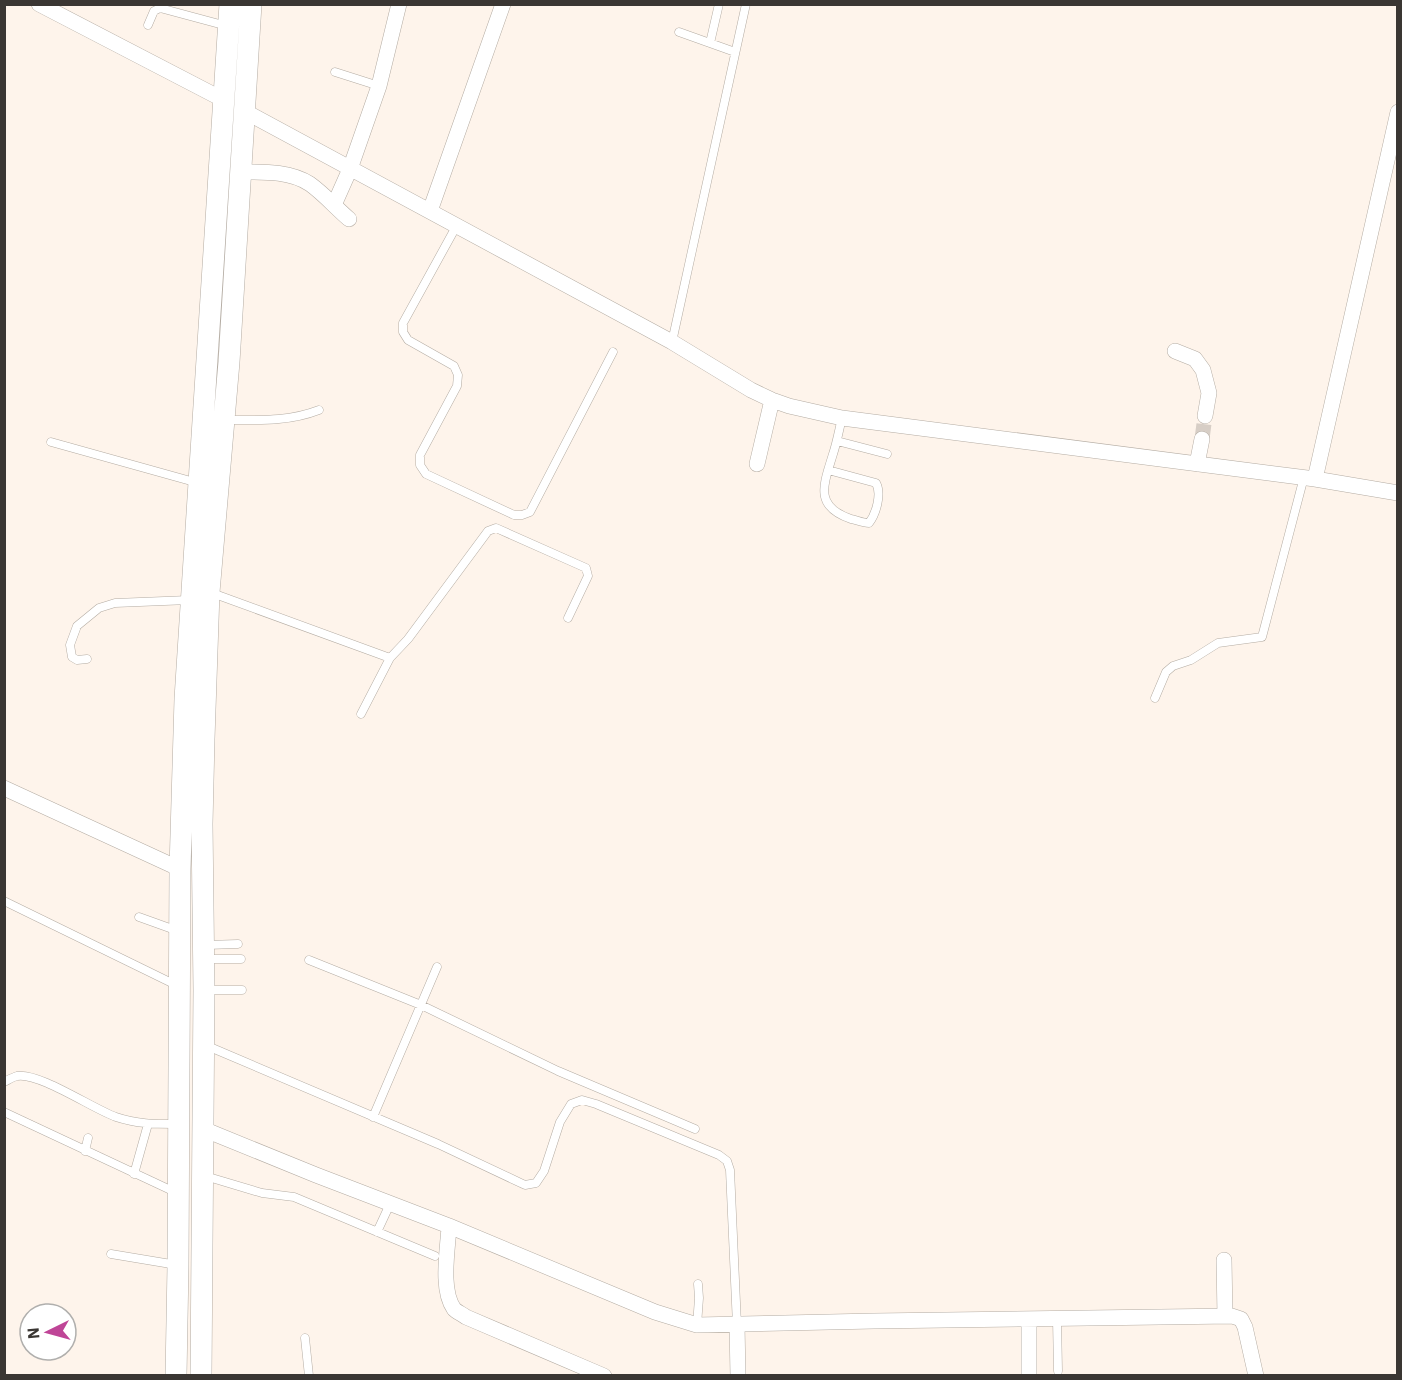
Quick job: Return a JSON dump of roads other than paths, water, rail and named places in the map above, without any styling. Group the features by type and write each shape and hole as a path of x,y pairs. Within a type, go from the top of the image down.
{"main road":[{"path":"201,1376 204,739 199,484 222,99 230,4"},
{"path":"176,1376 181,783 200,596 224,420 251,4"},
{"path":"222,99 244,111"}],"street":[{"path":"39,4 222,99"},
{"path":"334,205 350,169 379,86 399,4"},
{"path":"430,211 503,4"},
{"path":"244,111 672,342 751,390 772,400 842,418 1309,478 1398,493"},
{"path":"1309,478 1398,112"},
{"path":"241,172 288,175 309,184 349,219"},
{"path":"1175,351 1195,359 1203,370 1209,393 1205,416"},
{"path":"757,464 772,400"},
{"path":"1197,464 1202,439"},
{"path":"4,788 180,870"},
{"path":"203,1129 449,1226 655,1312 697,1325 1232,1316 1241,1319 1245,1327 1256,1376"},
{"path":"449,1226 446,1281 449,1299 455,1310 466,1317 604,1376"},
{"path":"1224,1260 1225,1316"},
{"path":"1029,1319 1029,1376"},
{"path":"737,1325 738,1376"}],"lane":[{"path":"710,43 719,4"},
{"path":"672,342 746,4"},
{"path":"148,25 154,10 160,8 228,26"},
{"path":"679,32 735,52"},
{"path":"335,72 379,86"},
{"path":"457,225 404,323 403,332 408,340 454,366 458,375 457,386 420,455 420,465 426,474 514,514 522,515 530,512 613,351"},
{"path":"224,420 274,420 302,416 319,410"},
{"path":"828,470 876,483 879,494 869,523 838,514 831,509 824,495 824,482 842,418"},
{"path":"837,441 887,454"},
{"path":"51,442 199,484"},
{"path":"1155,699 1166,672 1173,666 1191,660 1218,643 1262,637 1309,478"},
{"path":"361,714 390,658 408,639 488,531 496,528 586,568 588,576 568,618"},
{"path":"87,659 77,660 72,657 70,645 77,626 99,608 115,603 200,596 390,658"},
{"path":"4,901 179,986"},
{"path":"139,917 179,932"},
{"path":"203,952 238,944"},
{"path":"203,952 241,959"},
{"path":"309,960 421,1005 558,1071 695,1129"},
{"path":"373,1118 437,967"},
{"path":"204,990 242,990"},
{"path":"203,1045 438,1144 525,1185 536,1183 544,1171 560,1122 571,1104 582,1100 719,1155 727,1161 730,1170 737,1325"},
{"path":"4,1082 18,1076 32,1077 115,1116 148,1124 178,1124"},
{"path":"95,1118 98,1108"},
{"path":"4,1112 178,1194"},
{"path":"134,1174 148,1124"},
{"path":"85,1151 88,1138"},
{"path":"203,1175 262,1193 294,1197 435,1256"},
{"path":"377,1232 390,1204"},
{"path":"111,1254 178,1266"},
{"path":"697,1325 698,1284"},
{"path":"1056,1319 1058,1371"},
{"path":"305,1338 309,1376"}],"tunnel":[{"path":"1202,439 1205,416"}]}
